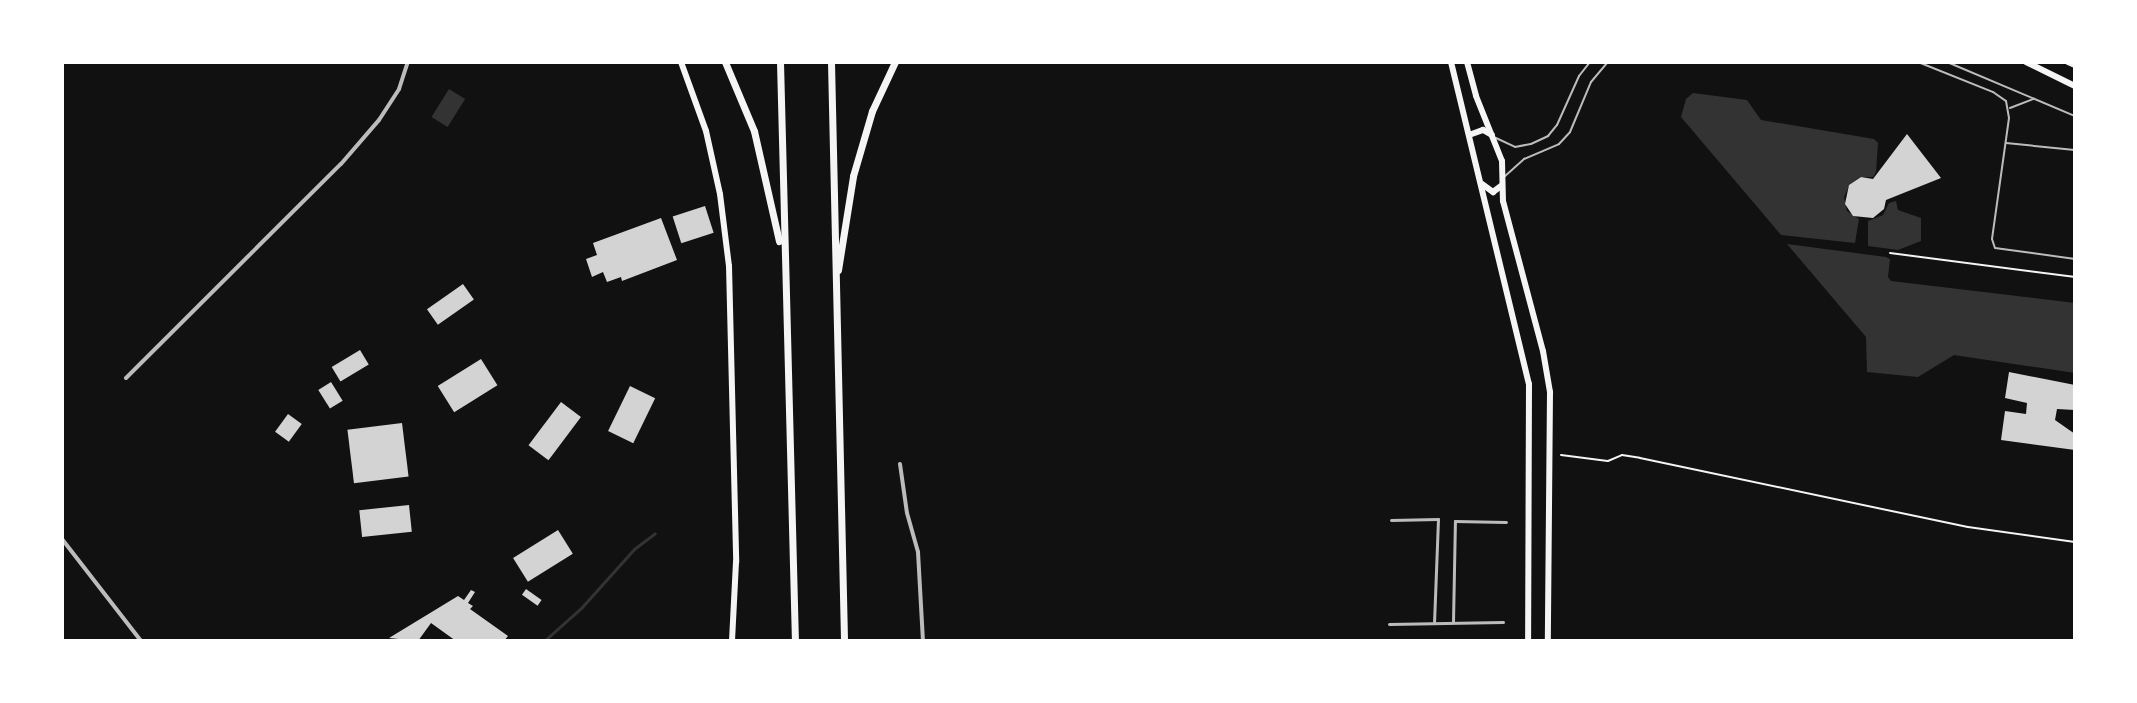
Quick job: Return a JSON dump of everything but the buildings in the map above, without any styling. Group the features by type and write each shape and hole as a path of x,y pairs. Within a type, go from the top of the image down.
{"highway":[{"path":"725,62 754,131 774,206 784,271"},
{"path":"780,62 795,641"},
{"path":"831,62 844,641"},
{"path":"835,292 853,176 872,111 895,62"}],"main road":[{"path":"681,62 706,131 720,194 729,266 736,562 732,641"},
{"path":"1451,62 1529,384 1528,641"},
{"path":"1467,62 1502,161 1503,201 1550,392 1548,641"},
{"path":"2026,62 2075,86"},
{"path":"2068,62 2075,65"},
{"path":"1469,135 1483,130 1492,135"},
{"path":"1482,184 1496,192 1503,178"}],"street":[{"path":"126,378 341,164 386,110 399,89 408,62"},
{"path":"900,464 907,513 918,552 923,641"},
{"path":"1391,520 1438,519 1434,622"},
{"path":"1453,622 1455,521 1506,522"},
{"path":"62,539 141,641"},
{"path":"1389,624 1503,622"}],"lane":[{"path":"1492,135 1515,147 1548,136 1557,125 1579,76 1590,62"},
{"path":"1503,178 1524,159 1559,144 1570,132 1591,82 1608,62"},
{"path":"1918,62 1993,92 2006,101 2009,109 1992,239 1995,248 2075,259"},
{"path":"1947,62 2075,116"},
{"path":"2009,109 2035,99"},
{"path":"2005,143 2075,150"}],"path":[{"path":"1890,253 2075,277"},
{"path":"1561,455 1608,461 1622,455 1640,458 1968,527 2075,542"}],"shaded area":[{"path":"449,89 465,99 448,127 432,117"},
{"path":"1693,93 1747,100 1761,120 1874,139 1878,143 1876,172 1873,177 1860,177 1850,184 1844,197 1847,211 1859,219 1855,243 1781,235 1681,117 1686,99"},
{"path":"1896,201 1898,210 1921,218 1921,241 1898,250 1868,246 1868,221 1883,215 1889,203"},
{"path":"1787,244 1886,257 1890,259 1888,277 1891,281 2075,303 2075,373 1954,355 1918,377 1867,372 1866,337"}],"waterway":[{"path":"544,641 582,607 634,549 655,533"}]}
